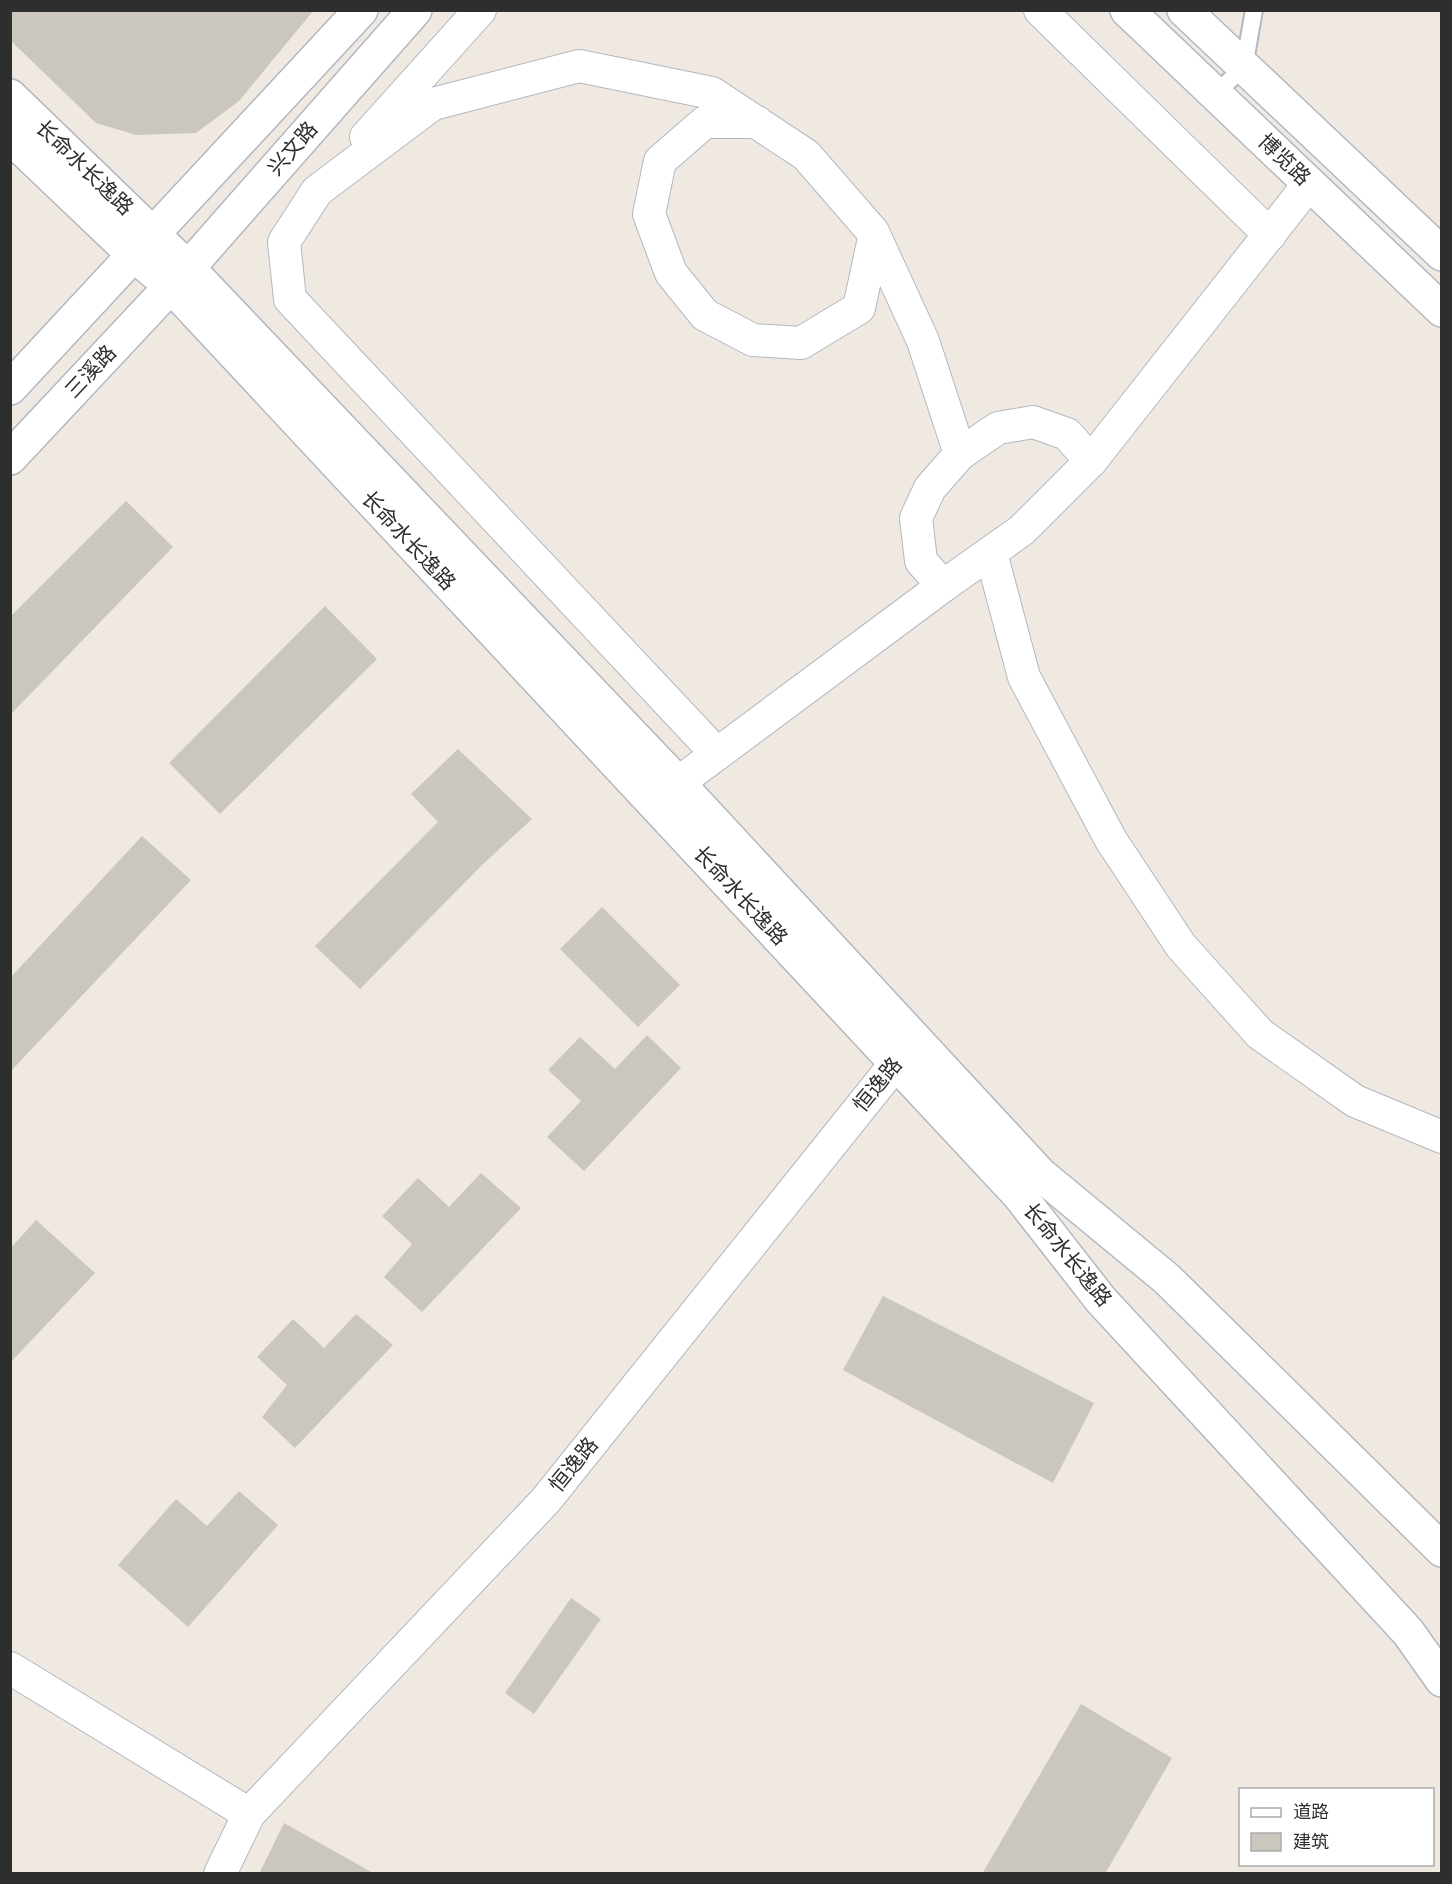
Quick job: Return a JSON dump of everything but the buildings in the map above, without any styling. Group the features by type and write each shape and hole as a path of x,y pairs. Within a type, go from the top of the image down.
{"street":[{"name":"兴文路","path":"144,246 361,10"},
{"name":"兴文路","path":"180,277 415,10"},
{"path":"480,10 317,191 285,242 290,299 717,754"},
{"path":"1040,10 1269,235"},
{"name":"博览路","path":"1127,10 1442,310"},
{"name":"博览路","path":"1184,10 1442,254"},
{"path":"317,191 433,104 579,66 712,93 806,155 873,232 923,341 960,454"},
{"name":"长命水长逸路","path":"10,96 144,246"},
{"path":"757,122 705,122 660,161 649,214 671,273 705,315 753,340 801,343 859,308 874,238"},
{"name":"长命水长逸路","path":"10,137 180,277 678,783 905,1052 1101,1300 1408,1632 1442,1680"},
{"path":"678,783 1022,530 1091,461 1309,184"},
{"path":"10,388 144,246"},
{"name":"长命水长逸路","path":"180,277 905,1052 1040,1173 1167,1280 1442,1550"},
{"name":"三溪路","path":"10,458 180,277"},
{"path":"943,586 921,561 916,519 930,488 960,454 998,428 1033,422 1066,434 1091,461"},
{"path":"991,553 1024,677 1111,840 1181,946 1260,1034 1355,1101 1442,1137"},
{"name":"恒逸路","path":"220,1874 249,1814 546,1500 905,1052"},
{"path":"10,1668 249,1814"}],"lane":[{"path":"1215,94 1244,67 1254,10"}]}
